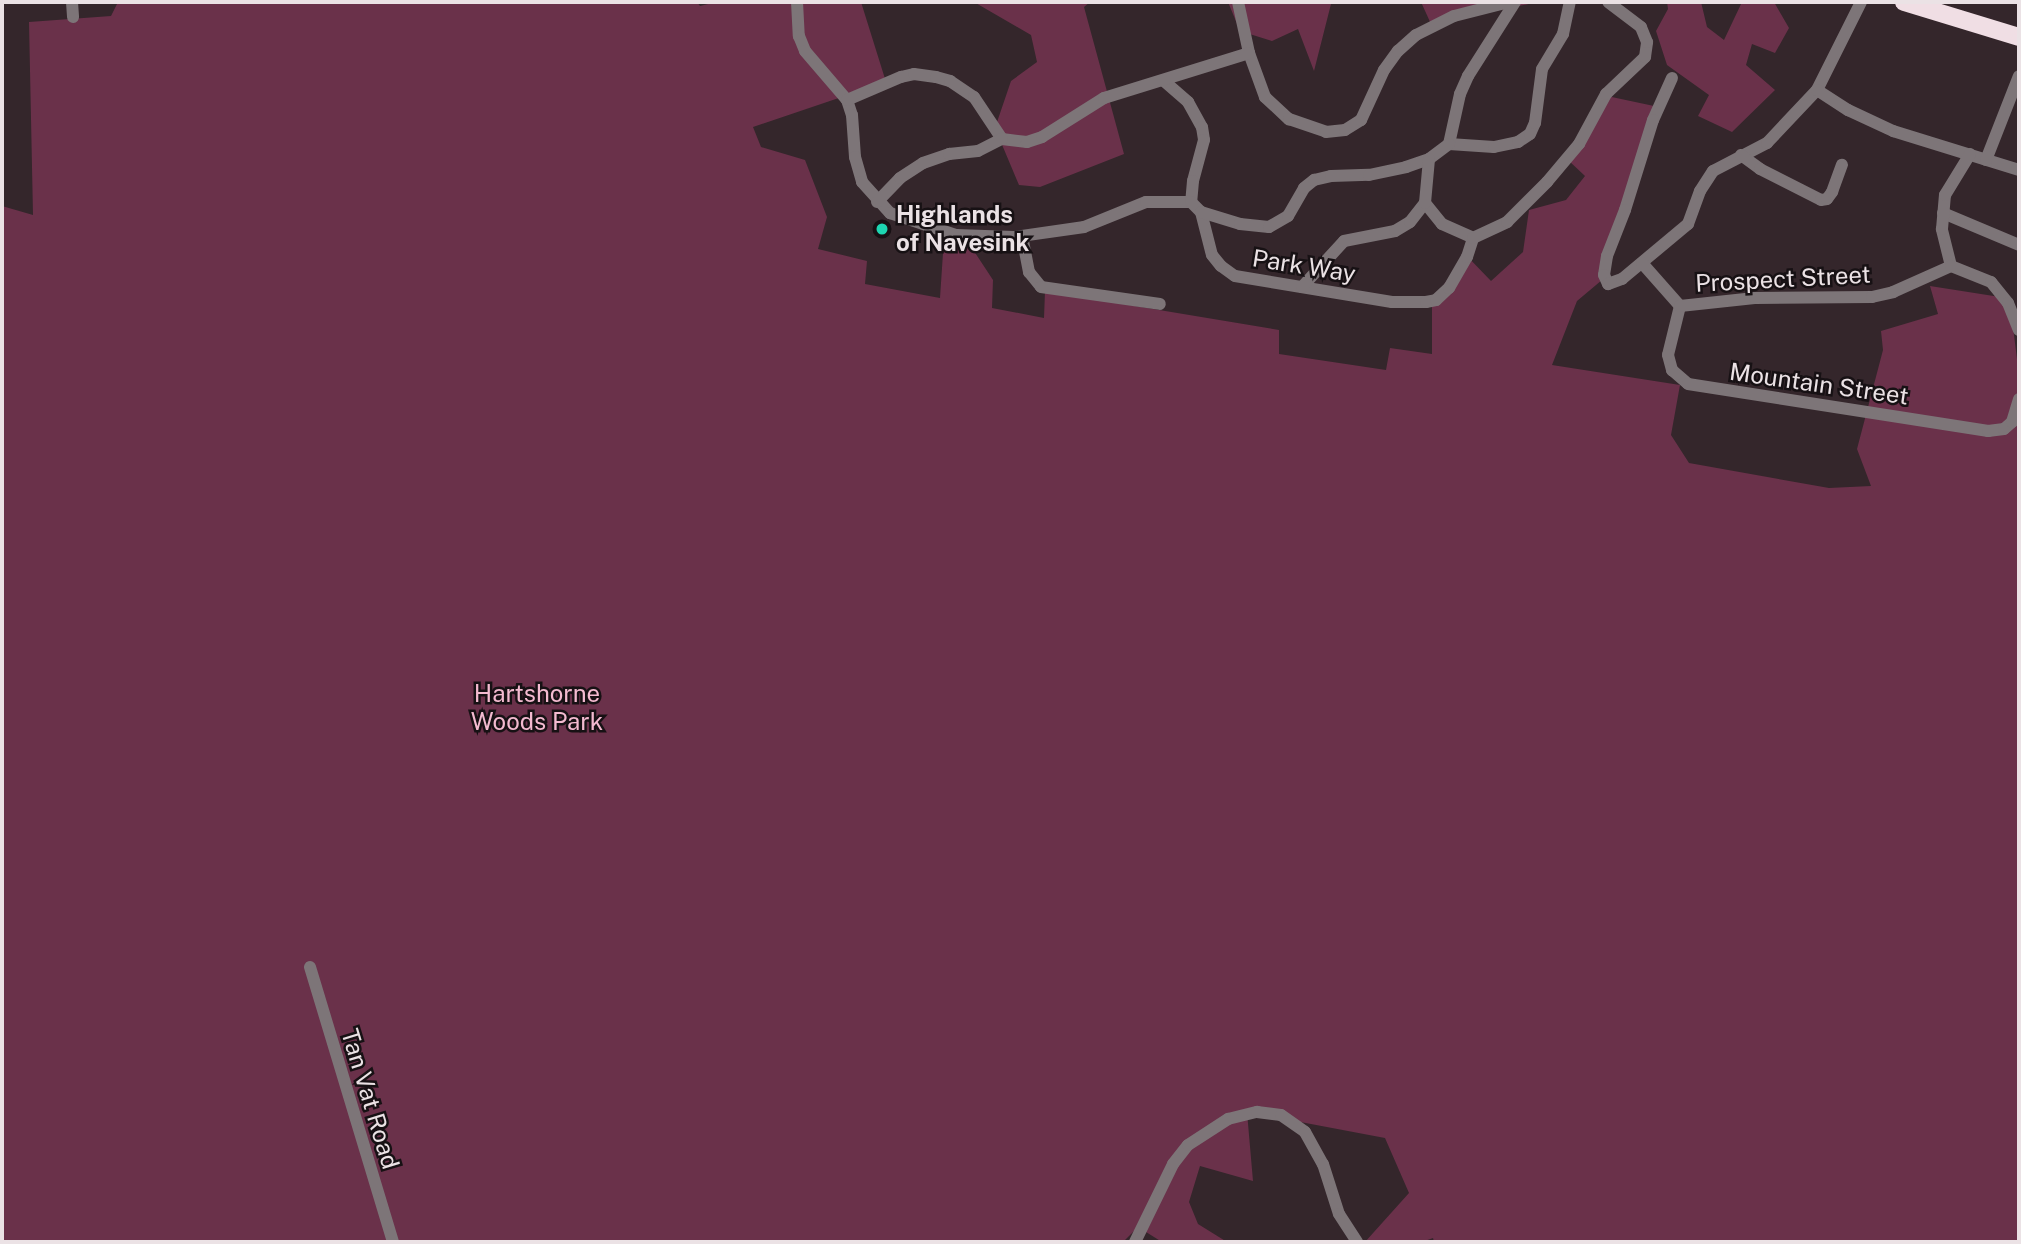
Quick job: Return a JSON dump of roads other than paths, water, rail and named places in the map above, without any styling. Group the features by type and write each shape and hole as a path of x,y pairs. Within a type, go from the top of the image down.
{"highway":[{"path":"1904,2 2019,37"},
{"path":"1938,2 2019,26"}],"street":[{"path":"72,2 73,17"},
{"path":"797,2 799,36 805,51 847,100 853,122 859,174 864,187 877,202 901,218 956,234 1022,236 1084,227 1146,202 1199,209 1240,224 1269,227 1288,216 1304,188 1314,180 1331,176 1381,173 1429,159 1449,144 1460,94 1468,76 1515,2"},
{"path":"1238,2 1248,53 1262,91 1271,105 1289,120 1323,132 1345,130 1361,120 1384,70 1398,51 1416,35 1454,16 1508,2"},
{"path":"1449,144 1494,148 1518,142 1530,134 1535,123 1542,69 1563,34 1570,2"},
{"path":"1425,203 1442,223 1473,238 1507,222 1570,156 1606,94 1645,57 1647,42 1640,25 1608,2"},
{"path":"1672,78 1647,137 1604,268 1608,284 1613,284 1629,273 1688,224 1700,191 1713,171 1770,140 1818,90 1861,2"},
{"path":"877,202 900,178 923,163 949,154 978,151 1002,139 1021,143 1034,140 1094,102 1248,53"},
{"path":"847,100 901,77 914,74 936,77 950,81 974,97 1002,139"},
{"path":"1986,160 2019,76"},
{"name":"Park Way","path":"1164,81 1188,102 1202,127 1204,141 1193,181 1210,250 1225,270 1253,281 1392,302 1417,303 1436,300 1458,275 1473,238"},
{"path":"1818,90 1848,110 1893,131 2019,170"},
{"path":"1970,154 1945,195 1942,229 1951,266 1980,276 2001,291 2019,330"},
{"path":"1741,155 1760,169 1821,200 1827,199 1832,192 1842,165"},
{"path":"1301,287 1326,257 1344,241 1399,229 1425,203 1429,159"},
{"path":"1943,213 2019,245"},
{"path":"1022,236 1029,272 1041,287 1160,304"},
{"path":"1642,263 1679,311"},
{"name":"Prospect Street","path":"1679,311 1755,298 1872,297 1893,292 1951,266"},
{"name":"Mountain Street","path":"1679,311 1668,349 1669,363 1683,382 1699,388 1822,403 1988,431 2004,429 2014,416 2019,399"},
{"name":"Tan Vat Road","path":"310,967 393,1242"},
{"path":"1135,1242 1171,1170 1188,1145 1228,1119 1257,1112 1281,1115 1305,1132 1323,1164 1339,1214 1357,1242"}],"place":[{"name":"Highlands of Navesink","path":"882,229"}],"park label":[{"name":"Hartshorne Woods Park","path":"537,708"}]}
